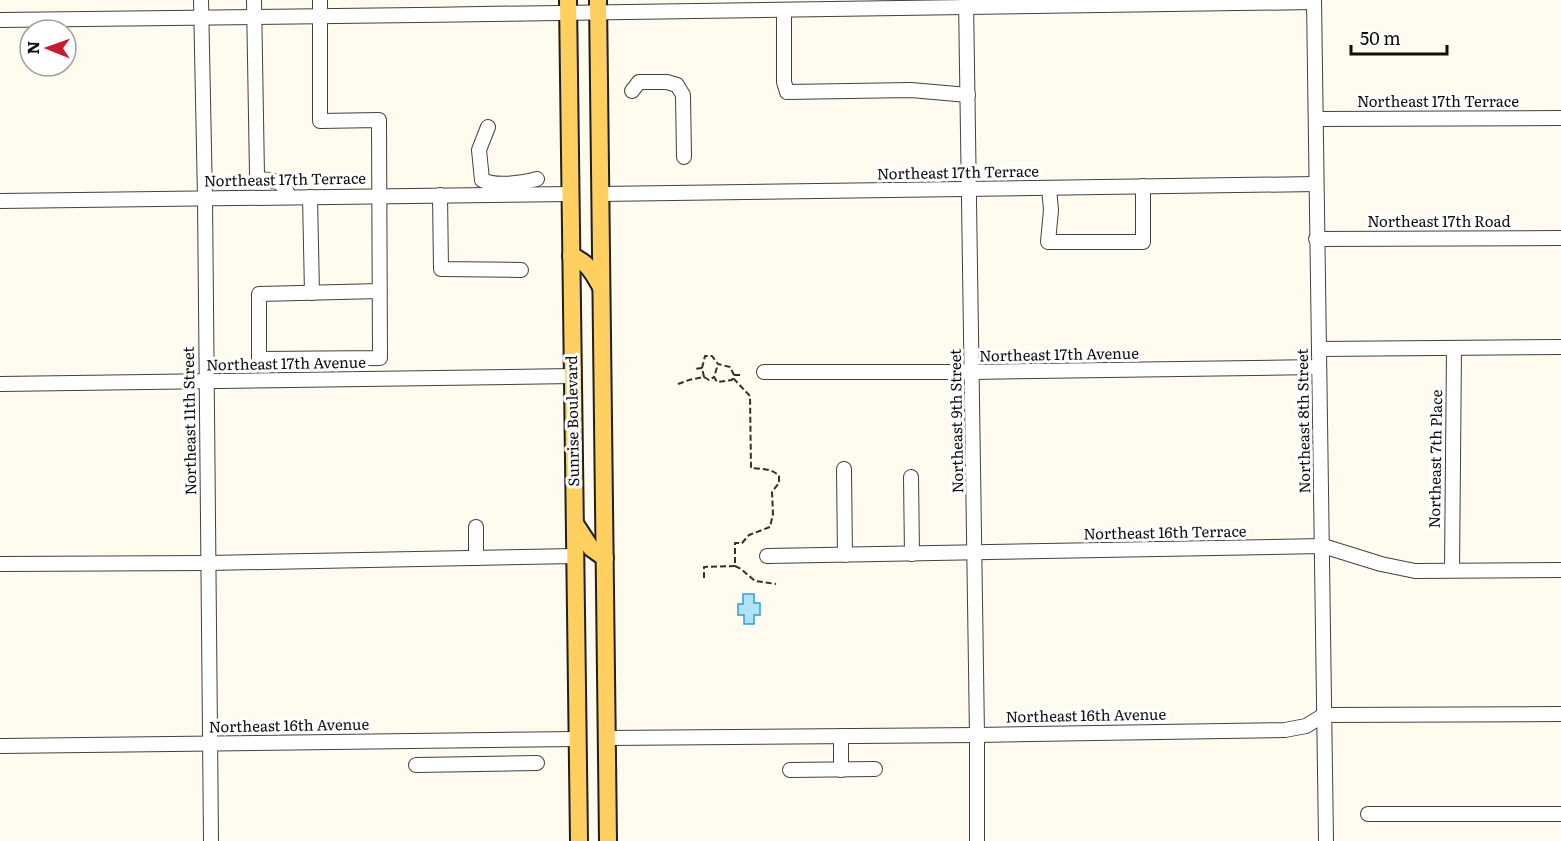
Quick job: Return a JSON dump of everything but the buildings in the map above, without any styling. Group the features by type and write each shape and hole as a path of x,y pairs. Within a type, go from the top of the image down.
{"main road":[{"name":"Sunrise Boulevard","path":"568,6 579,841"},
{"name":"Sunrise Boulevard","path":"598,6 608,841"},
{"path":"571,256 580,258 588,265 601,287"},
{"path":"575,525 591,548 605,558"}],"street":[{"name":"Northeast 11th Street","path":"201,0 211,841"},
{"path":"254,0 257,175 260,178 280,182 286,189 282,197"},
{"path":"320,0 321,122 379,120 380,195 380,291 380,358 259,359 260,294 380,291"},
{"path":"0,20 255,17 568,6 784,10 966,5 1314,1"},
{"name":"Northeast 8th Street","path":"1314,1 1326,841"},
{"name":"Northeast 9th Street","path":"966,5 977,841"},
{"path":"784,10 784,82 787,92 911,90 968,94"},
{"path":"632,91 639,82 667,82 677,85 683,95 684,157"},
{"name":"Northeast 17th Terrace","path":"1316,119 1561,118"},
{"path":"488,127 479,150 482,180 488,183 525,182 537,179"},
{"name":"Northeast 17th Terrace","path":"600,194 1316,184"},
{"path":"1049,188 1048,242 1143,242 1143,186"},
{"name":"Northeast 17th Terrace","path":"0,201 570,194"},
{"path":"440,195 441,269 521,270"},
{"path":"310,196 312,293"},
{"name":"Northeast 17th Road","path":"1317,239 1561,238"},
{"path":"1319,349 1561,347"},
{"name":"Northeast 7th Place","path":"1452,570 1454,349"},
{"name":"Northeast 17th Avenue","path":"764,372 972,372 1319,367"},
{"name":"Northeast 17th Avenue","path":"0,384 573,376"},
{"path":"844,469 845,555"},
{"path":"911,477 912,554"},
{"path":"476,527 476,558"},
{"name":"Northeast 16th Terrace","path":"767,556 1323,546 1381,564 1415,571 1561,570"},
{"path":"0,564 207,563 576,556"},
{"name":"Northeast 16th Avenue","path":"607,738 977,735 1285,729 1306,726 1324,715 1561,714"},
{"path":"841,736 841,770"},
{"name":"Northeast 16th Avenue","path":"0,746 578,739"},
{"path":"416,765 537,763"},
{"path":"790,770 875,769"},
{"path":"1368,814 1561,814"}],"path":[{"path":"704,377 702,368 705,356 712,356 718,364 730,367 734,376 750,396 751,468 767,469 776,472 779,476 779,483 772,492 773,514 770,527 749,535 742,543 735,543 735,566"},
{"path":"678,384 704,377 709,380 714,377 718,364"},
{"path":"694,369 702,368"},
{"path":"714,377 717,382 742,375"},
{"path":"727,381 727,387"},
{"path":"704,578 704,567 735,566 755,581 776,584"}],"water":[{"path":"743,594 754,594 754,603 760,603 760,615 754,615 754,624 744,624 744,615 738,615 738,604 743,604"}]}
